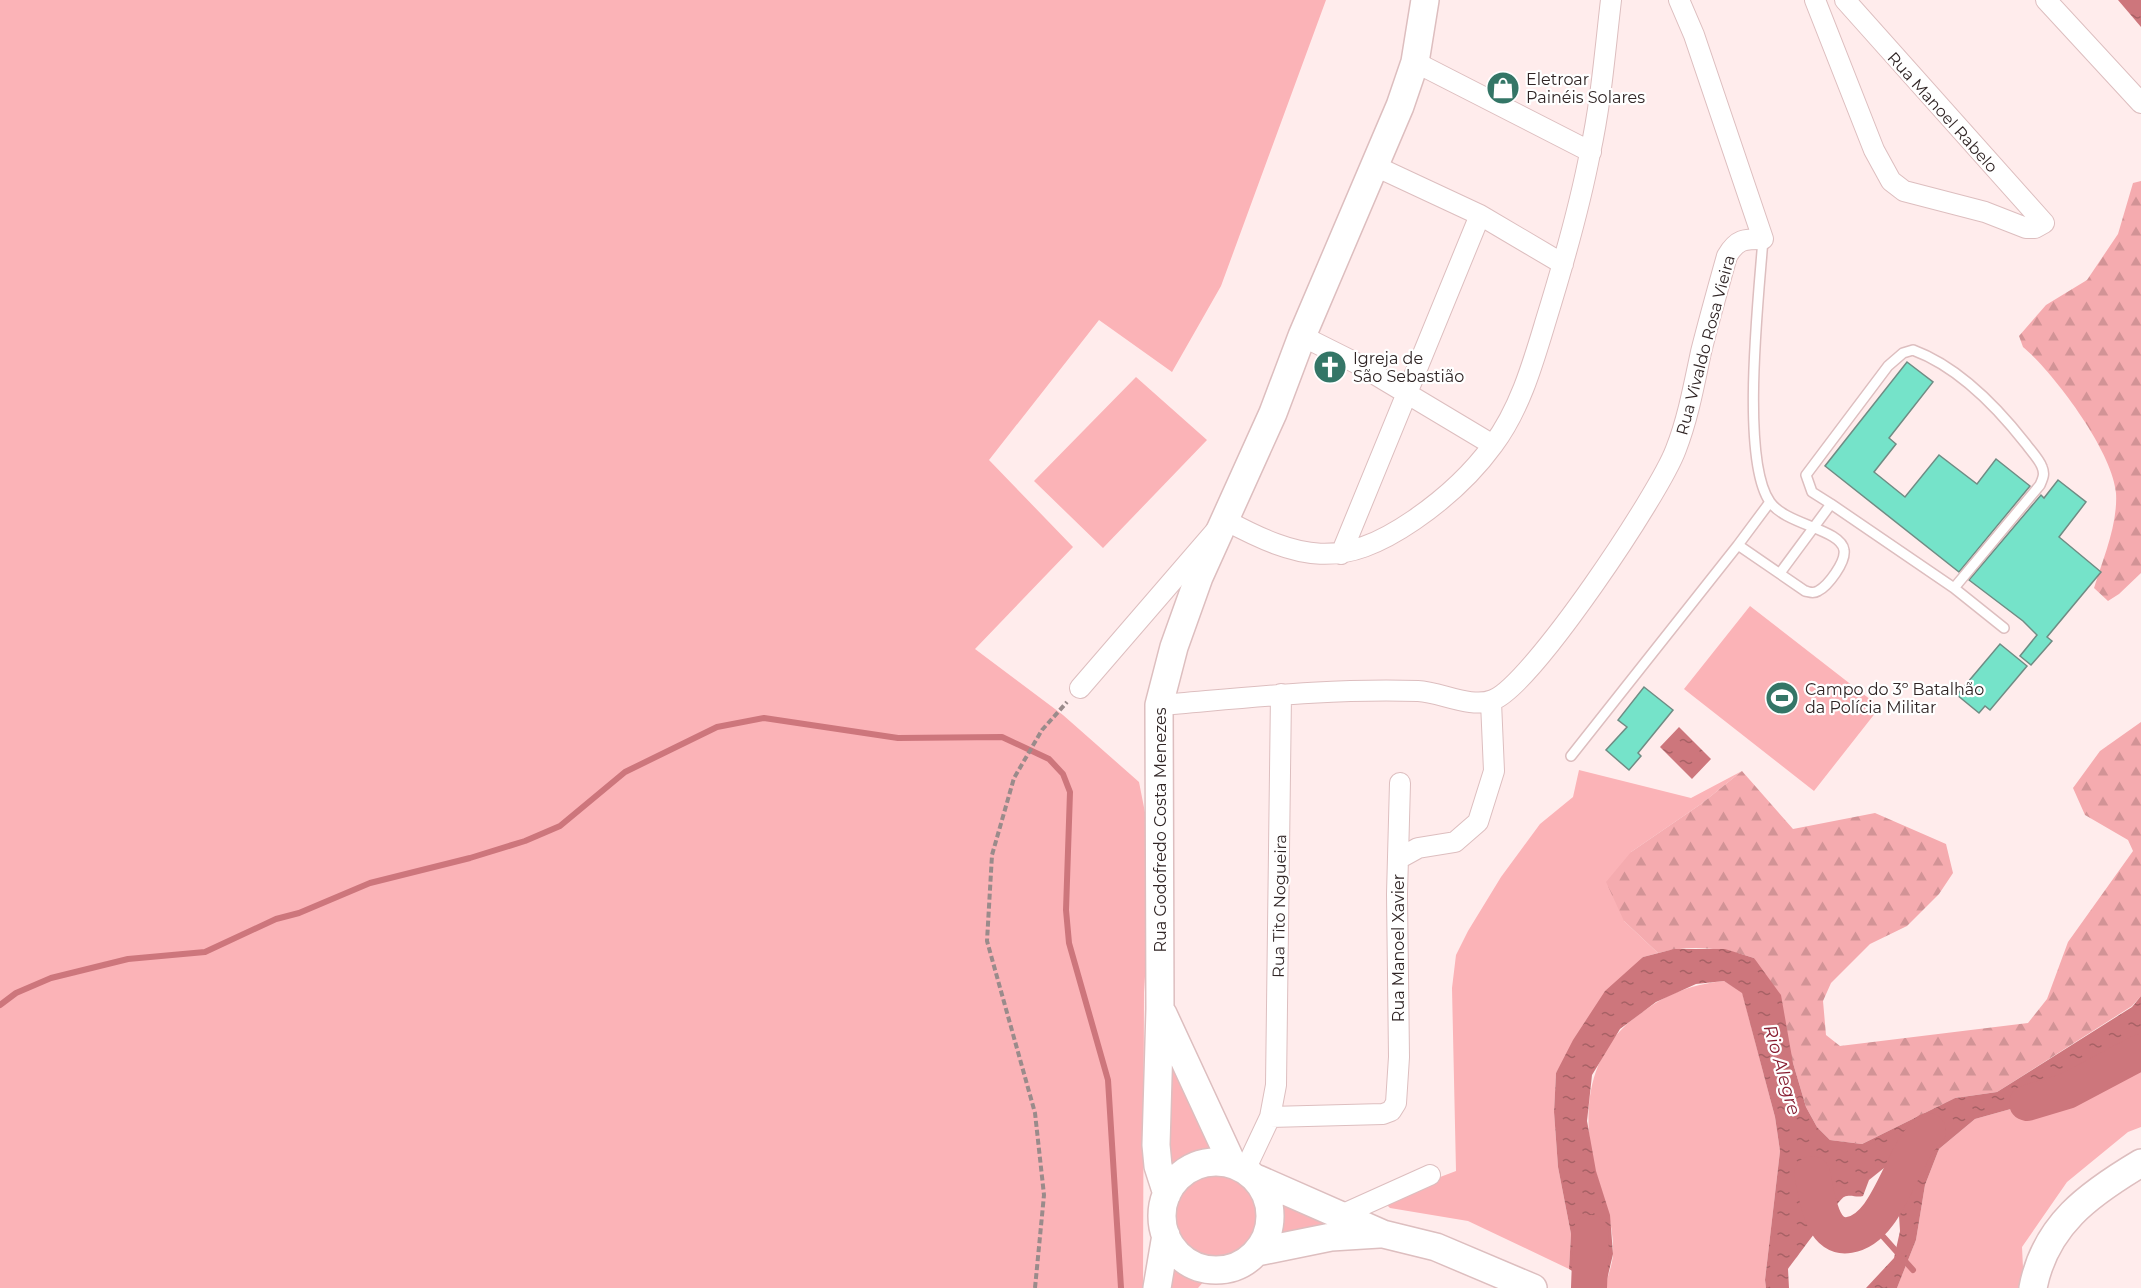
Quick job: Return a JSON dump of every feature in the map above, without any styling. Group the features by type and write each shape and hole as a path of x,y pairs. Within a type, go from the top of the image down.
{"main road":[{"name":"Rua Godofredo Costa Menezes","path":"1167,1194 1158,1166 1156,1145 1160,1009 1159,705 1174,647 1199,577 1273,413 1302,336 1376,166 1415,62 1425,0"},
{"path":"1160,1009 1245,1171 1271,1211 1269,1224 1246,1259 1211,1288"},
{"path":"1157,1288 1166,1235 1162,1208 1167,1194 1176,1179 1189,1169 1206,1162 1245,1171 1383,1234 1436,1247 1533,1288"},
{"path":"2033,1288 2038,1263 2055,1232 2088,1196 2141,1163"},
{"path":"1166,1235 1180,1256 1203,1269 1220,1270 1246,1259 1331,1237 1383,1234"}],"street":[{"path":"1080,688 1225,520 1262,540 1300,552 1341,554 1368,547 1437,505 1493,445 1513,411 1531,369 1563,264 1591,152 1611,0"},
{"path":"1679,0 1763,239"},
{"name":"Rua Manoel Rabelo","path":"1815,0 1874,150 1891,181 1904,191 1985,212 2026,228 2035,228 2043,223 1845,0"},
{"path":"2046,0 2141,103"},
{"path":"1415,62 1591,152"},
{"path":"1376,166 1480,215 1563,264"},
{"path":"1341,554 1480,215"},
{"name":"Rua Vivaldo Rosa Vieira","path":"1491,702 1505,694 1521,678 1556,637 1657,486 1676,451 1688,413 1727,256 1734,244 1742,239 1763,239"},
{"path":"1302,336 1408,393 1493,445"},
{"path":"1159,705 1281,694 1419,691 1470,702 1491,702 1494,771 1478,822 1455,842 1418,848 1398,859"},
{"name":"Rua Tito Nogueira","path":"1245,1171 1270,1117 1276,1085 1281,694"},
{"name":"Rua Manoel Xavier","path":"1270,1117 1376,1114 1391,1111 1396,1103 1399,1057 1400,783"},
{"path":"1341,1215 1430,1175"}],"lane":[{"path":"1738,545 1805,591 1813,593 1820,590 1836,571 1844,549 1841,542 1814,526 1786,518 1770,502 1763,489 1753,439 1763,239"},
{"path":"1954,588 2040,485 2044,476 2041,464 2005,418 1950,370 1913,350 1903,353 1888,366 1806,475 1812,492 1954,588 2004,628"},
{"path":"1572,756 1770,502"},
{"path":"1780,573 1831,504"}],"path":[{"path":"1035,1288 1044,1195 1035,1113 987,941 992,855 1014,778 1042,730 1080,688"}],"shaded area":[{"path":"0,0 1326,0 1221,286 1172,372 1099,320 989,460 1073,547 975,649 1063,715 1139,782 1153,853 1144,992 1143,1288 0,1288"},
{"path":"1136,377 1207,440 1103,548 1034,481"},
{"name":"Campo do 3º Batalhão da Polícia Militar","path":"1750,606 1880,707 1814,791 1684,689"},
{"path":"1579,770 1691,798 1742,771 1701,804 1631,852 1624,921 1658,953 1643,957 1556,1073 1554,1112 1558,1167 1571,1234 1569,1269 1468,1221 1390,1208 1384,1202 1390,1196 1456,1171 1452,988 1456,955 1501,877 1540,824 1573,797"},
{"path":"1724,981 1742,992 1775,1117 1780,1151 1765,1280 1766,1288 1605,1288 1613,1257 1612,1232 1591,1152 1589,1131 1591,1089 1597,1069 1605,1051 1617,1034 1644,1011 1676,993 1698,985"},
{"path":"1164,1029 1221,1150 1196,1156 1168,1178"},
{"path":"2141,1038 2141,1127 2128,1132 2067,1182 2022,1247 2024,1288 1897,1288 1916,1240 1925,1185 1939,1149 1975,1119 2065,1094"},
{"path":"1216,1168 1233,1172 1248,1182 1258,1197 1262,1214 1258,1231 1248,1246 1233,1256 1216,1260 1199,1256 1184,1246 1174,1231 1170,1214 1174,1197 1184,1182 1199,1172"},
{"path":"1281,1196 1335,1224 1274,1242 1282,1230"},
{"path":"1170,1261 1205,1280 1198,1288 1169,1288"}],"green space":[{"path":"2141,181 2141,573 2108,601 2094,588 2115,517 2116,493 2112,476 2105,457 2080,414 2050,375 2023,347 2019,336 2046,305 2087,280 2118,234 2133,183"},
{"path":"2141,722 2141,996 2132,1006 1997,1092 1955,1098 1862,1144 1830,1140 1817,1127 1806,1107 1793,1063 1754,958 1707,948 1658,953 1624,921 1606,882 1631,852 1701,804 1742,771 1793,829 1875,813 1946,844 1953,873 1939,894 1907,926 1870,944 1831,983 1823,1001 1826,1035 1840,1046 2028,1023 2047,999 2068,942 2133,851 2128,840 2085,815 2073,788 2100,751"}],"water":[{"path":"2118,0 2141,0 2141,27"},
{"path":"1679,727 1711,759 1692,779 1660,747"},
{"path":"1674,949 1725,949 1754,958 1781,995 1793,1063 1806,1107 1817,1127 1830,1140 1862,1144 1955,1098 1997,1092 2132,1007 2141,996 2141,1038 2065,1094 1975,1119 1939,1149 1925,1185 1916,1240 1897,1288 1866,1288 1894,1258 1900,1231 1898,1200 1902,1168 1889,1164 1869,1180 1863,1196 1844,1197 1834,1208 1788,1269 1789,1288 1766,1288 1765,1280 1780,1151 1775,1117 1742,993 1724,981 1696,984 1656,1002 1620,1029 1592,1075 1587,1121 1596,1171 1610,1215 1613,1254 1605,1288 1601,1288 1569,1269 1571,1234 1558,1167 1554,1112 1556,1073 1573,1040 1605,991 1643,957"}],"building":[{"path":"1907,362 1933,382 1889,438 1896,444 1874,472 1905,497 1939,455 1977,484 1996,459 2030,486 1959,572 1825,466"},
{"path":"2058,480 2086,502 2059,537 2101,572 2047,637 2052,641 2031,665 2020,656 2037,635 2023,621 1969,580 2041,495 2044,498"},
{"path":"2000,644 2027,666 1990,710 1985,706 1979,713 1957,695"},
{"path":"1644,687 1673,710 1638,753 1641,756 1629,770 1606,750 1627,727 1618,720"}],"waterway":[{"path":"0,1005 16,993 51,978 128,959 205,952 276,919 299,913 370,883 470,858 525,841 560,826 625,772 717,727 764,718 898,738 1002,737 1049,759 1063,774 1070,792 1066,910 1069,943 1108,1080 1121,1288"},
{"name":"Rio Alegre","path":"2027,1103 2067,1091 2141,1052"},
{"name":"Rio Alegre","path":"1812,1174 1818,1203 1826,1223 1832,1230 1839,1235 1849,1235 1863,1230 1884,1206 1909,1157 1928,1131"},
{"path":"1871,1223 1913,1270"},
{"name":"Rio Alegre","path":"1589,1288 1591,1233"}],"place":[{"name":"Eletroar Painéis Solares","path":"1503,88"},
{"name":"Igreja de São Sebastião","path":"1330,367"},
{"name":"Campo do 3º Batalhão da Polícia Militar","path":"1782,698"}]}
